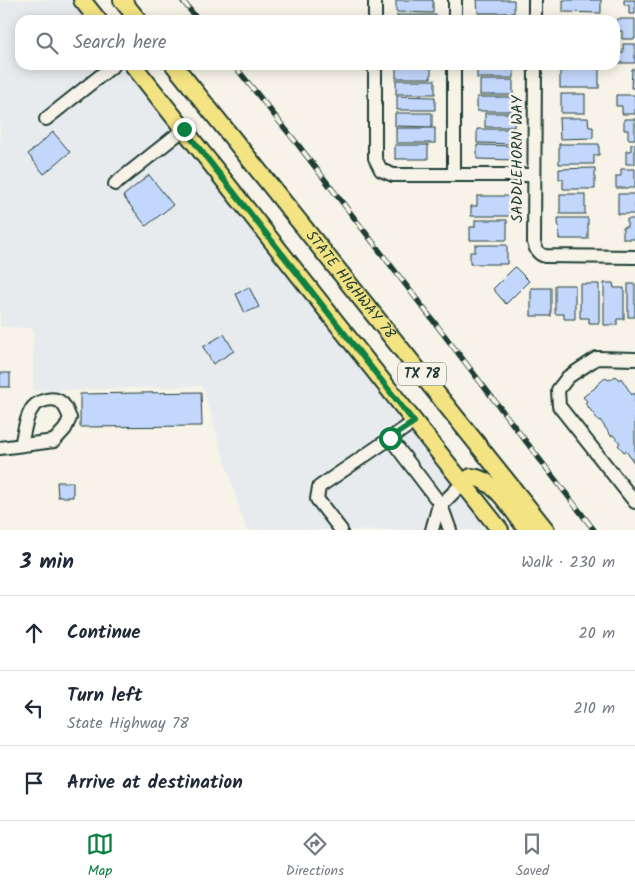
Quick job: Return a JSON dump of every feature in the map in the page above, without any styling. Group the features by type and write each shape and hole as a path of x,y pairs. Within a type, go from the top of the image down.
{"main road":[{"path":"82,0 94,15"},
{"path":"122,0 134,15"},
{"name":"TX 78","path":"137,70 500,530"},
{"name":"STATE HIGHWAY 78","path":"178,70 546,530"},
{"path":"463,483 472,477 484,481 500,494 527,530"}],"street":[{"path":"375,0 375,15"},
{"path":"455,0 455,15"},
{"path":"535,0 535,15"},
{"path":"46,119 108,70"},
{"path":"375,70 375,158 381,170 393,176 534,175"},
{"path":"454,70 454,175"},
{"name":"SADDLEHORN WAY","path":"534,70 534,242 538,252 545,256 635,257"},
{"path":"115,184 184,129"},
{"path":"635,359 596,358 568,377 558,390 559,406 635,502"},
{"path":"341,530 317,499 319,486 414,422"},
{"path":"390,438 441,505 450,530"},
{"path":"0,448 21,445"},
{"path":"432,530 438,508 463,483"}],"shaded area":[{"path":"0,0 71,0 83,15 15,15 15,70 126,70 488,530 246,530 202,386 33,391 33,328 0,327"}],"building":[{"path":"396,0 433,0 433,13 396,12"},
{"path":"477,0 514,0 514,13 478,13"},
{"path":"563,0 601,0 601,13 563,12"},
{"path":"624,0 635,0 635,14 629,14 629,5 624,5"},
{"path":"620,19 635,19 635,39 622,39 622,31 620,31"},
{"path":"623,44 635,44 635,63 620,63 620,53 623,53"},
{"path":"632,69 635,69 635,88 631,88"},
{"path":"396,70 431,70 431,78 396,78"},
{"path":"477,70 514,70 514,78 477,78"},
{"path":"560,70 599,70 599,88 560,88"},
{"path":"396,80 435,80 435,94 396,94"},
{"path":"480,80 513,80 513,95 480,95"},
{"path":"561,94 585,94 585,113 561,113"},
{"path":"616,95 635,95 635,114 622,114 622,106 616,106"},
{"path":"397,96 435,97 435,110 397,110"},
{"path":"477,97 514,97 514,111 477,111"},
{"path":"395,113 432,113 432,127 395,126"},
{"path":"485,113 514,113 514,127 485,127"},
{"path":"559,118 588,118 589,127 593,127 593,138 560,139"},
{"path":"624,119 635,119 635,139 628,139 628,130 624,130"},
{"path":"396,128 435,128 435,143 396,143"},
{"path":"477,129 516,129 516,144 477,143"},
{"path":"53,132 70,152 44,174 28,154"},
{"path":"559,144 599,144 599,155 594,155 594,164 559,164"},
{"path":"631,144 635,144 635,164 626,164 626,151 631,151"},
{"path":"395,145 428,145 428,159 395,159"},
{"path":"477,145 516,146 516,160 477,159"},
{"path":"595,168 595,189 563,189 563,179 559,179 559,169"},
{"path":"621,169 635,169 635,188 616,188 616,176 621,176"},
{"path":"149,175 173,205 146,226 123,196"},
{"path":"560,194 585,194 585,214 560,214"},
{"path":"618,194 635,194 635,214 618,214"},
{"path":"477,196 511,196 511,216 471,216 471,206 477,206"},
{"path":"558,218 588,218 588,239 559,239"},
{"path":"627,219 635,219 635,239 623,239 623,227 627,227"},
{"path":"475,220 507,220 507,240 470,240 470,227 475,227"},
{"path":"475,245 507,245 507,264 470,264 470,252 475,252"},
{"path":"515,267 529,281 506,304 493,289"},
{"path":"604,283 613,283 614,288 624,288 624,319 617,319 617,325 604,325"},
{"path":"580,284 599,284 599,323 589,323 589,318 580,318"},
{"path":"628,284 635,284 635,317 628,317"},
{"path":"555,285 575,285 575,319 564,319 564,314 555,314"},
{"path":"249,287 259,307 245,313 236,294"},
{"path":"531,288 551,288 551,316 531,316"},
{"path":"224,334 234,351 213,364 203,347"},
{"path":"0,373 10,373 10,387 0,387"},
{"path":"616,376 619,380 621,378 632,395 634,393 635,395 635,464 626,451 624,452 618,445 620,443 613,435 611,436 585,403 587,401 583,397 605,378 609,380"},
{"path":"201,392 202,426 80,427 80,394"},
{"path":"57,482 73,482 73,497 58,497"}],"railway":[{"path":"182,0 194,15"},
{"path":"238,70 299,146 594,530"}],"route":[{"path":"184,129 414,422 390,438"}]}
